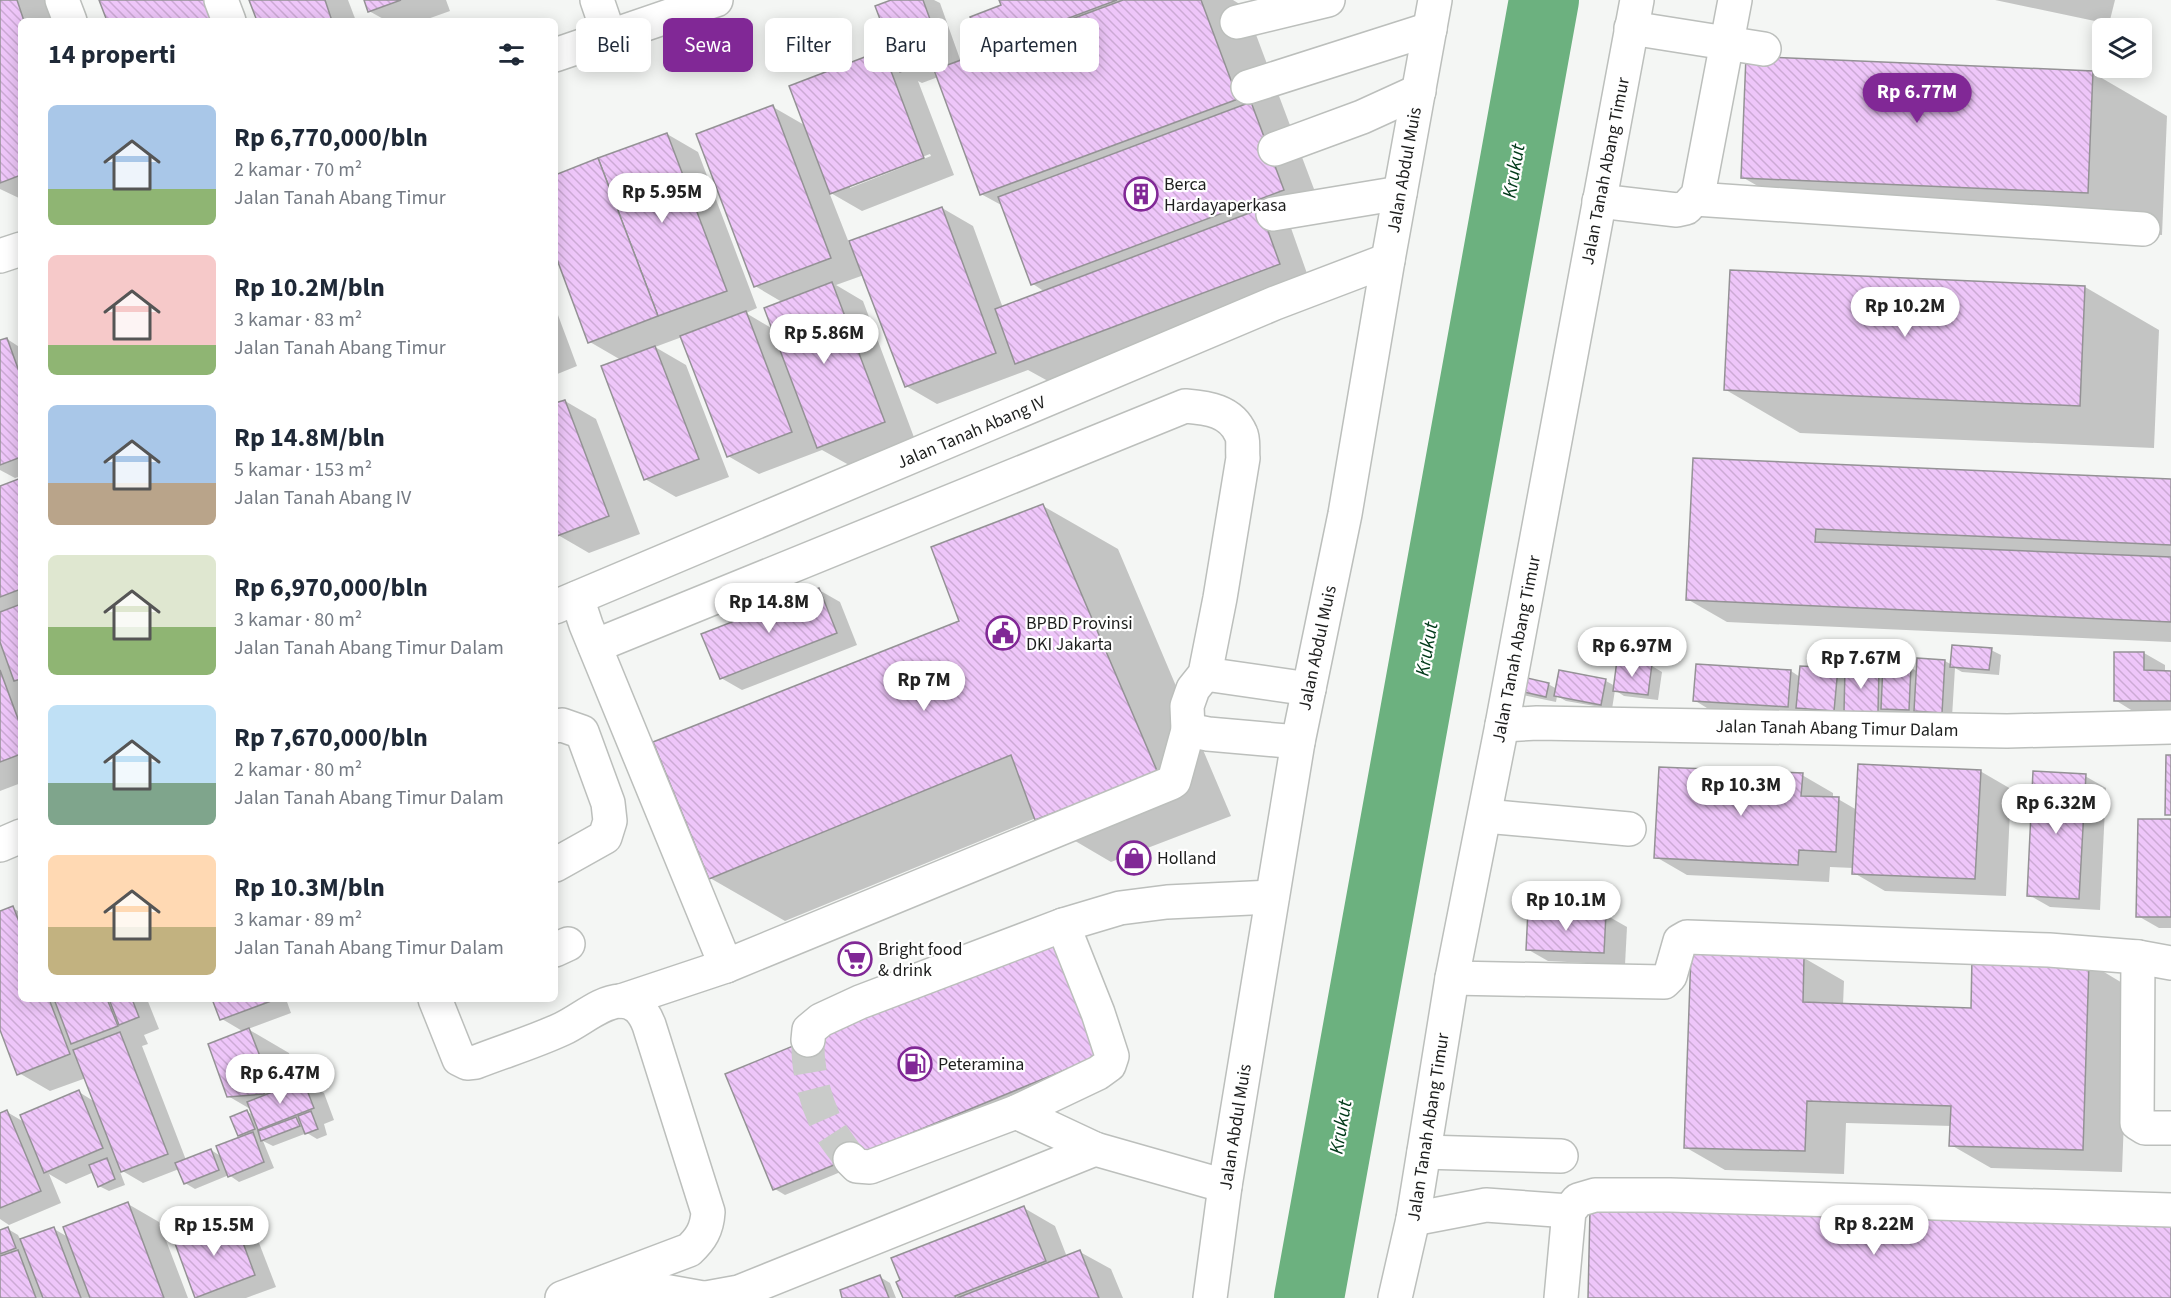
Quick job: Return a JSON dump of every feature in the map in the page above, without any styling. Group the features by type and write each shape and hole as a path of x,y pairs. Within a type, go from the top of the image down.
{"street":[{"path":"62,0 69,18"},
{"path":"221,0 227,18"},
{"path":"597,0 603,18"},
{"path":"651,21 716,0"},
{"path":"1237,22 1328,0"},
{"path":"1599,201 1677,210 1686,208 1695,199 1700,188 1735,0"},
{"path":"1248,87 1432,14"},
{"name":"Jalan Abdul Muis","path":"1210,1298 1225,1186 1298,742 1345,514 1432,14"},
{"path":"1634,14 1727,42 1764,49"},
{"name":"Jalan Tanah Abang Timur","path":"1395,1298 1413,1219 1452,978 1485,816 1634,14"},
{"path":"558,54 576,47"},
{"path":"1275,149 1362,117 1419,91"},
{"path":"1274,214 1400,193"},
{"path":"1695,199 2143,229"},
{"path":"0,256 18,250"},
{"name":"Jalan Tanah Abang IV","path":"566,603 1275,303 1388,260"},
{"path":"443,1002 459,1059 467,1063 476,1062 564,1028 608,1003 621,1001 726,966 1172,783 1188,730 1187,706 1193,689 1205,674 1243,458 1241,435 1231,420 1213,408 1185,406 595,646"},
{"path":"566,603 595,646 726,966"},
{"path":"1205,674 1309,689"},
{"name":"Jalan Tanah Abang Timur Dalam","path":"1502,725 1537,723 2007,731 2171,728"},
{"path":"558,726 582,732 608,803 610,821 605,837 558,863"},
{"path":"1188,730 1208,734 1298,742"},
{"path":"1485,816 1629,829"},
{"path":"0,845 18,837"},
{"path":"808,1040 809,1030 821,1020 860,1002 1063,925 1132,906 1272,897"},
{"path":"850,1159 857,1166 870,1167 1016,1112 1098,1073 1109,1065 1112,1056 1098,1012 1063,925"},
{"path":"1452,978 1664,982 1670,976 1680,941 1686,937 2049,950 2138,957 2171,963"},
{"path":"2138,957 2137,1123 2145,1128 2171,1128"},
{"path":"562,1298 689,1250 704,1233 708,1224 708,1212 649,1025 643,1010 621,1001"},
{"path":"1016,1112 1095,1149 1225,1186"},
{"path":"608,1281 704,1298 739,1292 1095,1149"},
{"path":"1424,1152 1561,1156"},
{"path":"1561,1298 1569,1211 1578,1200 1596,1195 2171,1210"},
{"path":"1413,1219 1486,1205 1569,1211"}],"building":[{"path":"0,0 17,0 23,18 18,18 18,176 0,183"},
{"path":"99,0 208,0 215,18 106,18"},
{"path":"249,0 325,0 331,18 256,18"},
{"path":"364,0 401,0 368,12"},
{"path":"891,0 923,0 930,18 880,18 875,6"},
{"path":"999,0 1117,0 1069,18 970,18 1001,5"},
{"path":"1123,0 1201,0 1238,99 980,195 935,72 948,72 948,65 960,60 960,72 1099,72 1099,18 1074,18"},
{"path":"1746,56 2092,71 2088,193 1741,178"},
{"path":"864,57 864,72 891,72 924,158 830,194 789,86 826,72 852,72 852,62"},
{"name":"Berca Hardayaperkasa","path":"1251,102 1284,190 1031,285 998,197"},
{"path":"773,105 831,258 754,287 696,134"},
{"path":"667,133 727,291 658,316 598,158"},
{"path":"598,158 658,316 588,343 558,262 558,174"},
{"path":"942,207 996,353 905,387 849,241"},
{"path":"1260,209 1280,264 1015,364 995,309"},
{"path":"1730,270 2085,286 2080,406 1724,390"},
{"path":"832,282 885,422 817,448 764,308"},
{"path":"746,311 792,432 727,457 680,336"},
{"path":"7,338 18,369 18,458 0,465 0,340"},
{"path":"655,346 699,459 644,480 601,366"},
{"path":"565,400 609,516 558,536 558,402"},
{"path":"1693,458 2171,479 2171,545 1816,529 1815,542 2171,557 2171,622 1686,600"},
{"path":"18,479 18,590 0,597 0,486"},
{"path":"1043,504 1158,773 1035,820 1011,755 709,879 653,742 959,621 931,547"},
{"path":"819,588 837,633 720,679 701,634"},
{"path":"18,605 18,680 14,681 0,642 0,612"},
{"path":"1952,645 1992,648 1989,670 1950,667"},
{"path":"2114,652 2144,652 2144,670 2171,671 2171,701 2114,701"},
{"path":"1917,658 1945,660 1942,713 1914,711"},
{"path":"1617,660 1652,664 1648,695 1613,691"},
{"path":"1696,664 1791,670 1788,707 1693,701"},
{"path":"1883,665 1911,666 1909,710 1881,709"},
{"path":"1800,666 1838,668 1834,711 1796,708"},
{"path":"1845,668 1879,668 1878,712 1844,712"},
{"path":"0,670 18,719 18,755 0,762"},
{"path":"1559,670 1606,679 1601,705 1554,696"},
{"path":"1514,675 1549,683 1546,697 1511,689"},
{"path":"2166,755 2171,755 2171,815 2165,815"},
{"path":"1858,764 1981,770 1975,879 1852,874"},
{"path":"1659,767 1803,773 1801,796 1839,797 1836,852 1799,850 1798,865 1654,858"},
{"path":"2033,771 2086,774 2079,899 2027,896"},
{"path":"2138,819 2171,819 2171,917 2136,917"},
{"path":"13,906 18,919 18,1002 50,1002 70,1054 17,1075 0,1030 0,911"},
{"path":"1528,910 1606,913 1604,953 1526,950"},
{"name":"Peteramina","path":"1056,938 1104,1054 773,1190 725,1074"},
{"path":"1691,953 1804,957 1803,1002 1971,1008 1972,958 2089,962 2083,1150 1949,1146 1951,1106 1807,1101 1805,1151 1684,1148"},
{"path":"55,1002 108,1002 118,1026 71,1044"},
{"path":"110,1002 133,1002 139,1017 119,1025"},
{"path":"213,1002 268,1002 220,1020"},
{"path":"249,1028 268,1077 264,1094 227,1097 208,1044"},
{"path":"120,1032 168,1154 121,1172 73,1050"},
{"path":"303,1080 314,1108 258,1130 247,1102"},
{"path":"79,1090 103,1148 44,1173 20,1115"},
{"path":"7,1110 41,1191 0,1208 0,1113"},
{"path":"247,1110 255,1129 238,1136 230,1117"},
{"path":"311,1111 318,1129 305,1134 298,1116"},
{"path":"296,1117 300,1126 261,1141 258,1131"},
{"path":"253,1132 264,1162 228,1177 216,1146"},
{"path":"211,1149 219,1170 184,1184 175,1163"},
{"path":"107,1158 115,1179 98,1187 89,1165"},
{"path":"128,1202 164,1298 90,1298 63,1227"},
{"path":"1024,1206 1046,1261 955,1296 956,1298 903,1298 896,1282 900,1280 891,1258"},
{"path":"1590,1210 2171,1220 2171,1298 1588,1298"},
{"path":"233,1216 255,1275 195,1298 173,1238"},
{"path":"8,1227 16,1248 0,1254 0,1230"},
{"path":"54,1227 81,1298 43,1298 20,1239"},
{"path":"18,1250 36,1298 0,1298 0,1256"},
{"path":"1080,1250 1099,1298 957,1298"},
{"path":"880,1275 889,1298 842,1298 840,1290"}],"waterway":[{"name":"Krukut","path":"1309,1298 1544,0"}],"tunnel":[{"path":"808,1040 810,1072 818,1103 828,1128 850,1159"}],"place":[{"name":"Berca Hardayaperkasa","path":"1141,194"},
{"name":"BPBD Provinsi DKI Jakarta","path":"1003,633"},
{"name":"Holland","path":"1134,858"},
{"name":"Bright food & drink","path":"855,959"},
{"name":"Peteramina","path":"915,1064"}]}
